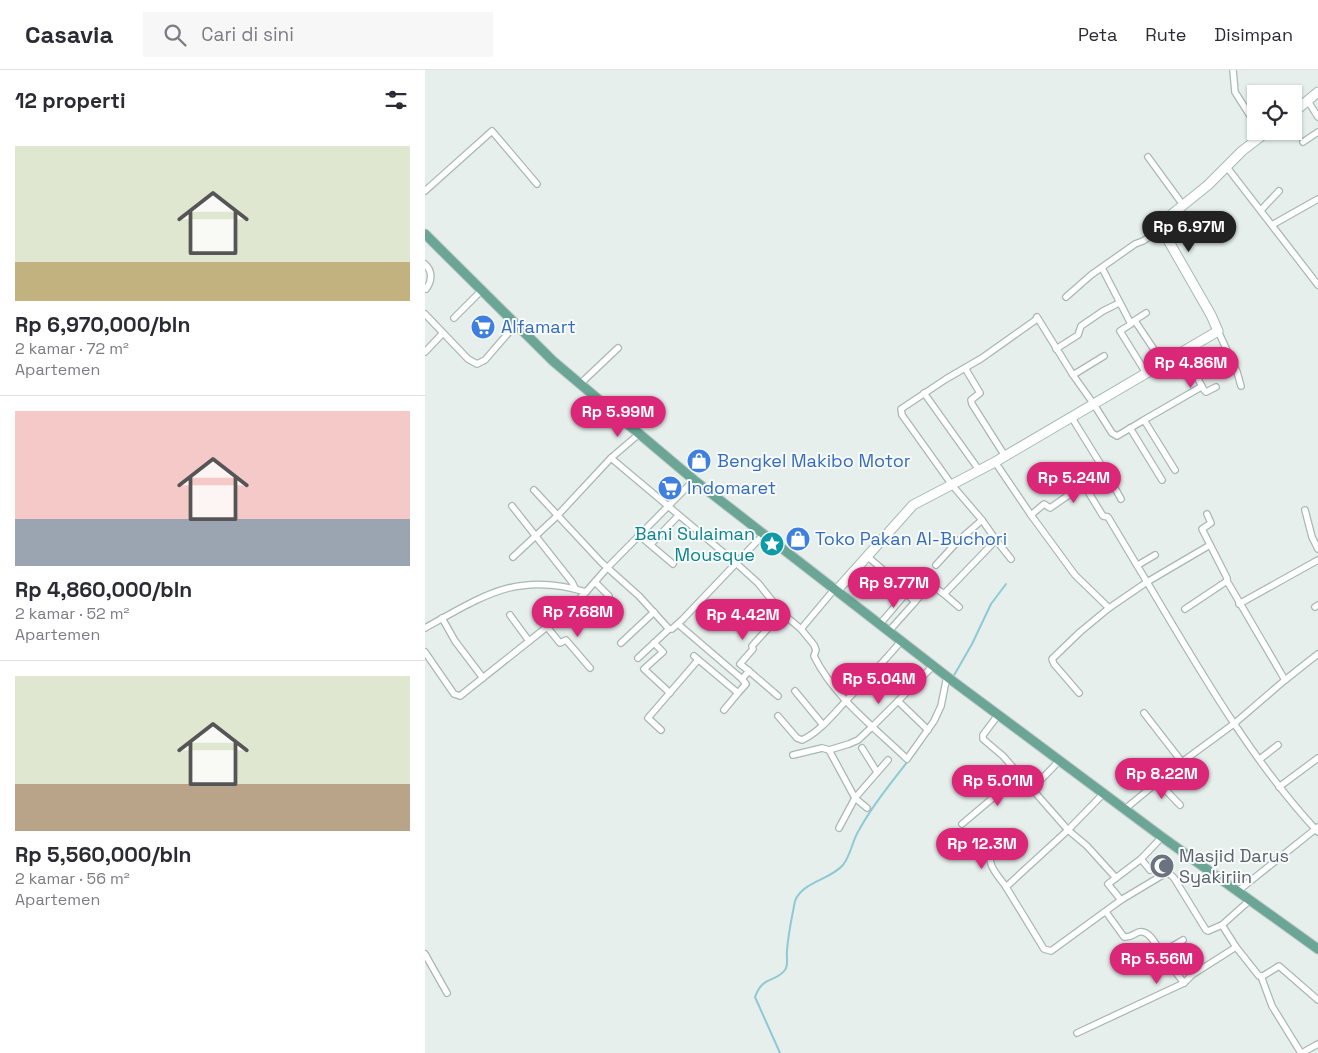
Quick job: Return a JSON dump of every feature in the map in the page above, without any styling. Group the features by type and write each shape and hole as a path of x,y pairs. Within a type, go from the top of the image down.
{"main road":[{"path":"426,237 548,355 694,480 998,715 1318,950"}],"street":[{"path":"1233,70 1235,92 1247,111"},
{"path":"1302,106 1318,92"},
{"path":"1308,101 1318,117"},
{"path":"425,191 492,131 537,184"},
{"path":"1303,142 1318,132"},
{"path":"1066,297 1135,244 1163,228 1166,219 1208,185 1255,140"},
{"path":"1148,157 1183,205"},
{"path":"1227,167 1318,285"},
{"path":"1261,210 1279,191"},
{"path":"1272,225 1318,199"},
{"path":"1163,228 1211,315 1237,372 1241,386"},
{"path":"1168,240 1179,234"},
{"path":"425,264 430,270 431,276 426,288"},
{"path":"1102,268 1119,303 1163,363"},
{"path":"454,318 482,290"},
{"path":"1056,349 1078,334 1081,326 1103,310 1119,303"},
{"path":"1146,313 1120,331 1146,373"},
{"path":"425,314 468,359 477,364 485,360 517,324"},
{"path":"1011,559 982,520 952,485 901,412 904,406 965,368 1037,318 1115,436 1119,436 1201,387"},
{"path":"801,630 832,592 837,590 868,557 913,505 995,462 1072,418 1093,403 1218,332"},
{"path":"425,352 443,333"},
{"path":"580,384 619,348"},
{"path":"1183,352 1201,387 1206,392 1217,388"},
{"path":"1073,375 1104,356"},
{"path":"965,368 980,393 971,400 972,404 1005,456"},
{"path":"924,393 979,470"},
{"path":"1072,418 1121,499"},
{"path":"1144,420 1175,470"},
{"path":"1130,428 1162,480"},
{"path":"513,557 557,516 611,458 639,434"},
{"path":"611,458 758,583 782,613 814,645 816,650 814,656 833,686 907,759 928,730 941,706 950,678"},
{"path":"995,462 1075,575 1109,608"},
{"path":"1031,515 1045,504 1050,508 1106,472"},
{"path":"425,652 457,696 461,695 576,603 607,568 669,508 694,480"},
{"path":"1084,485 1103,516 1108,516 1235,723 1279,787 1317,829 1238,891"},
{"path":"534,490 607,568 639,596 669,629"},
{"path":"512,506 575,588"},
{"path":"1305,510 1318,550"},
{"path":"1207,514 1211,523 1202,529 1239,604 1285,680"},
{"path":"651,544 679,516"},
{"path":"936,565 958,541 982,520"},
{"path":"638,658 669,629 678,624 764,534"},
{"path":"640,536 673,564"},
{"path":"944,594 996,540"},
{"path":"1079,693 1054,664 1052,659 1109,608 1147,582 1210,544"},
{"path":"1138,565 1155,555"},
{"path":"868,557 908,591 908,596 915,602"},
{"path":"1239,604 1318,560"},
{"path":"1185,609 1227,581"},
{"path":"595,582 609,596 609,601 605,608"},
{"path":"425,628 470,602 505,588 520,585 548,584 575,588 586,592"},
{"path":"889,631 930,584 959,607"},
{"path":"880,624 908,591"},
{"path":"621,643 654,612"},
{"path":"778,696 740,664 753,649 752,646 782,613"},
{"path":"510,616 529,641"},
{"path":"442,618 455,641 483,678"},
{"path":"678,624 746,683 723,710"},
{"path":"547,627 560,643 566,640 590,668"},
{"path":"778,716 797,738 802,740 823,725 885,661 902,640"},
{"path":"654,643 663,652 644,670 670,693"},
{"path":"1125,809 1157,781 1235,723 1318,654"},
{"path":"661,730 648,718 670,693 696,658 738,693"},
{"path":"793,755 823,748 829,750 853,742 873,726 933,666"},
{"path":"743,679 749,671"},
{"path":"795,691 823,725"},
{"path":"898,701 928,730"},
{"path":"1144,713 1182,762"},
{"path":"998,715 982,738 1003,756 1068,830 1096,855 1116,878"},
{"path":"1260,759 1278,746"},
{"path":"862,748 877,772"},
{"path":"829,750 855,798 867,808"},
{"path":"1279,787 1318,758"},
{"path":"839,828 855,798 887,760"},
{"path":"1032,789 1060,760"},
{"path":"962,824 1020,775"},
{"path":"1157,781 1181,805"},
{"path":"1006,887 1068,830 1104,793"},
{"path":"1121,900 1109,886 1116,878 1141,859 1162,836"},
{"path":"992,849 989,854 991,864 1047,951 1051,951 1121,900 1169,873 1191,903 1206,930 1211,931 1222,925 1250,900"},
{"path":"1141,859 1150,870"},
{"path":"1106,912 1124,937 1131,937 1139,932 1145,932 1150,936 1183,983"},
{"path":"1222,925 1235,947 1261,976 1272,1006 1302,1053 1318,1044"},
{"path":"1161,953 1183,940"},
{"path":"1077,1033 1183,983 1235,947"},
{"path":"425,954 447,993"},
{"path":"1261,976 1279,966 1318,1000"}],"waterway":[{"path":"953,677 972,644 991,604 1006,584"},
{"path":"914,754 934,725"},
{"path":"780,1053 755,997 765,982 777,977 786,968 788,938 795,901 804,889 843,865 864,821 908,761"}],"place":[{"name":"Alfamart","path":"483,327"},
{"name":"Bengkel Makibo Motor","path":"699,461"},
{"name":"Indomaret","path":"670,488"},
{"name":"Toko Pakan Al-Buchori","path":"798,539"},
{"name":"Bani Sulaiman Mousque","path":"772,544"},
{"name":"Masjid Darus Syakiriin","path":"1162,866"}]}
